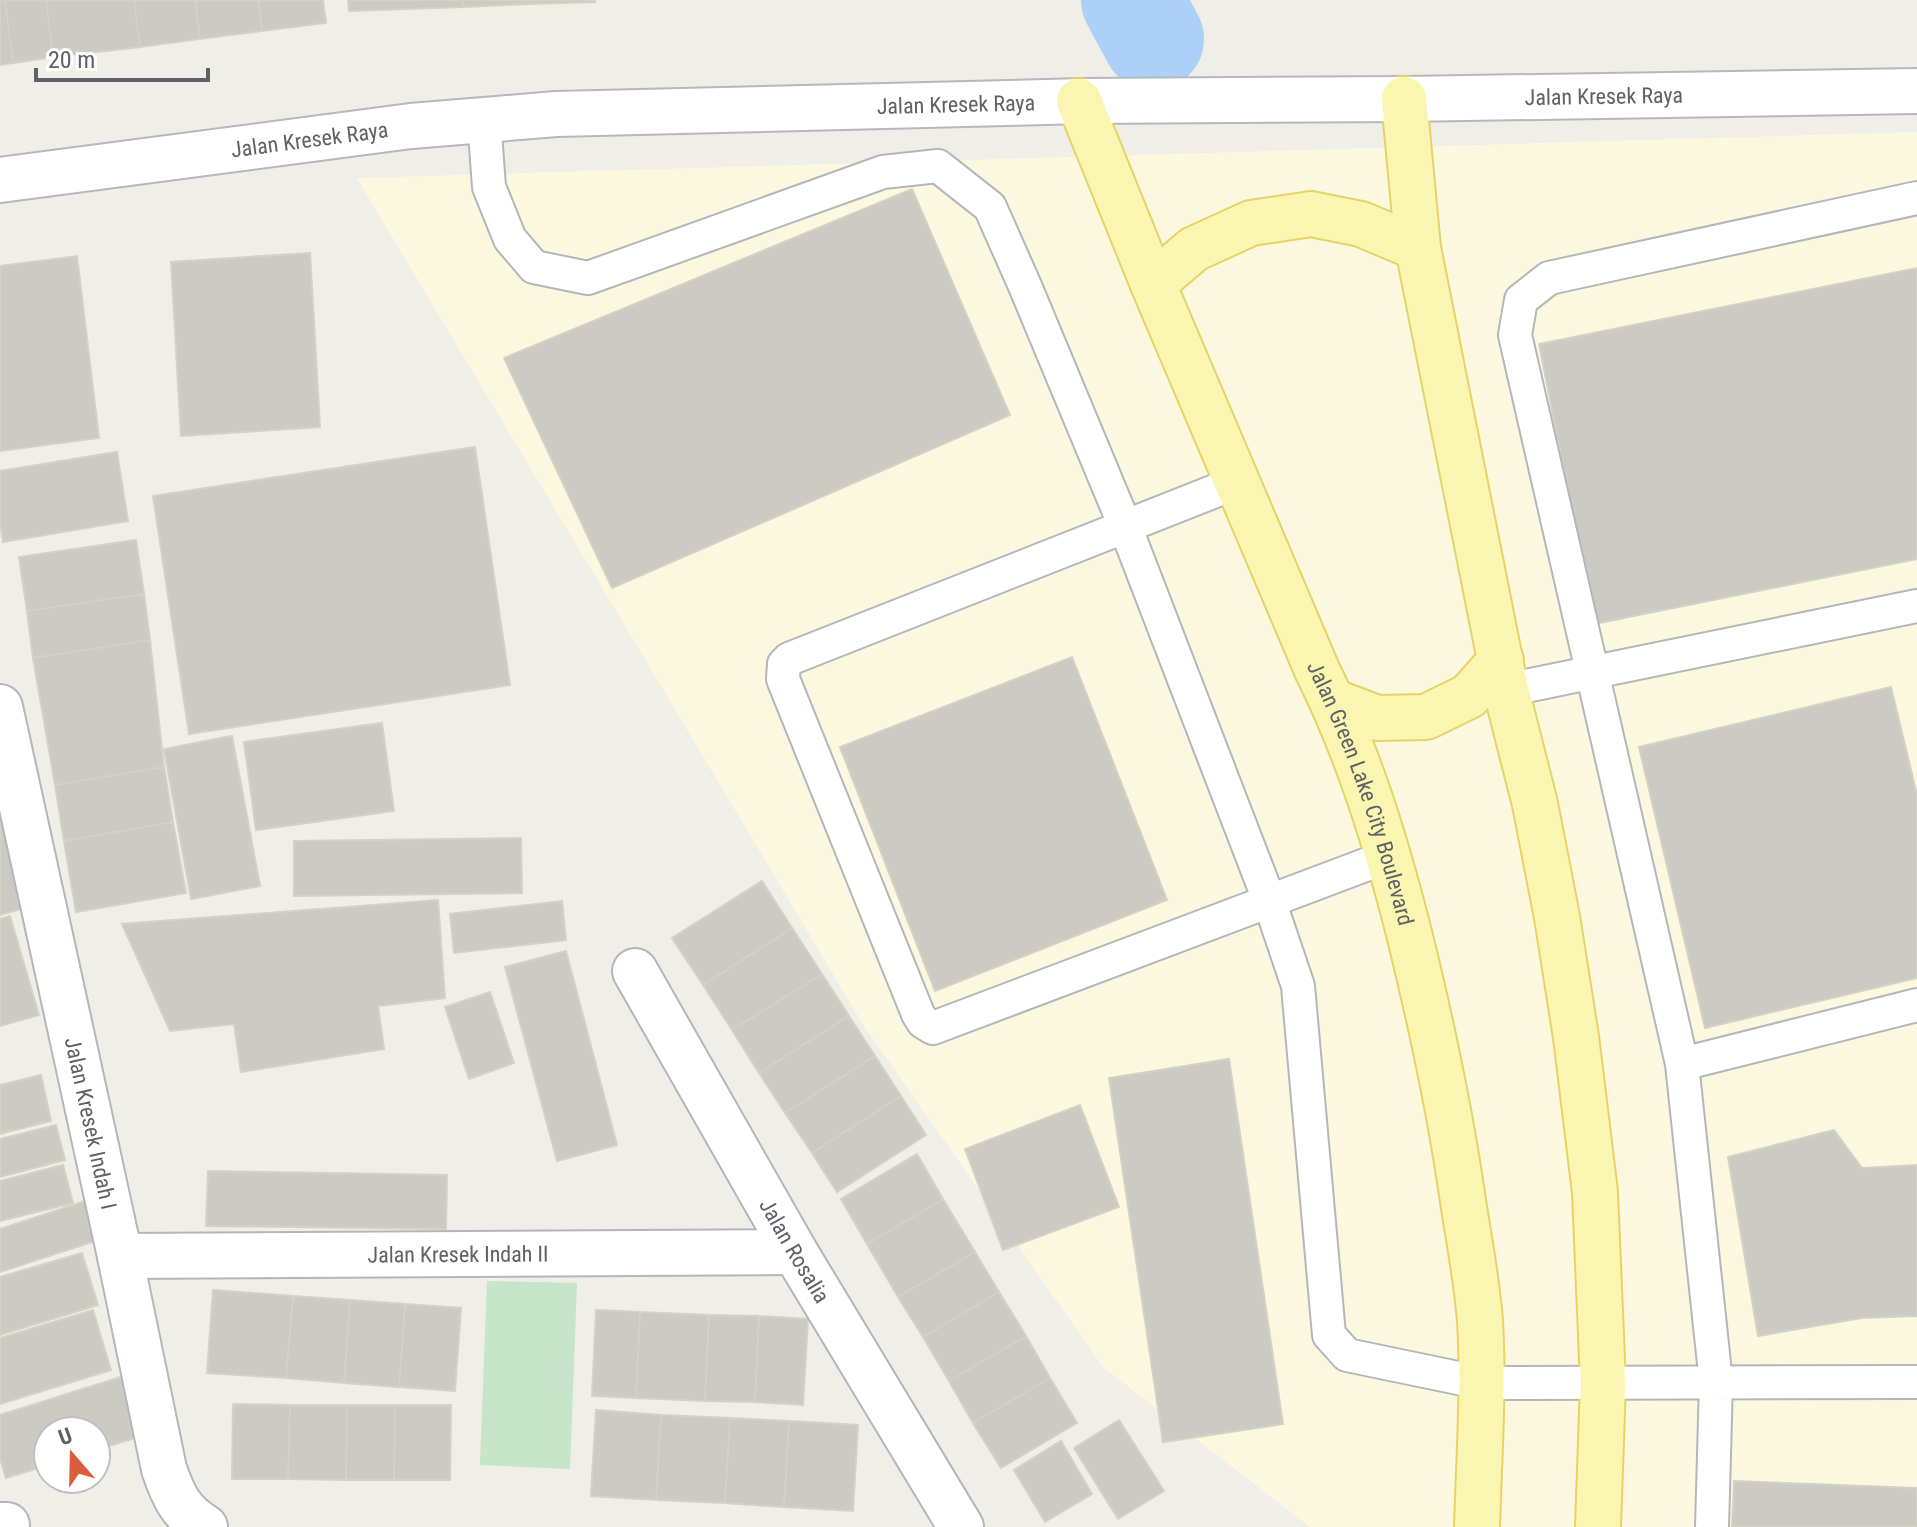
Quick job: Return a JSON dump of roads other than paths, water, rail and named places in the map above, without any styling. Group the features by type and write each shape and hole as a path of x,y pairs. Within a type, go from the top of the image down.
{"main road":[{"path":"1404,99 1418,248 1503,675 1535,804 1576,1037 1595,1192 1603,1383 1598,1527"},
{"name":"Jalan Green Lake City Boulevard","path":"1079,101 1153,284 1332,701 1389,856 1428,1007 1454,1138 1479,1318 1482,1383 1477,1527"},
{"path":"1153,284 1194,249 1251,223 1311,214 1361,224 1418,248"},
{"path":"1332,701 1377,718 1426,717 1503,675"}],"street":[{"name":"Jalan Kresek Raya","path":"0,180 411,126 556,114 1079,101 1917,91"},
{"name":"Jalan Kresek Indah I","path":"0,707 164,1469 173,1496 193,1520 205,1527"},
{"name":"Jalan Rosalia","path":"635,971 795,1252 961,1527"},
{"name":"Jalan Kresek Indah II","path":"120,1256 795,1252"}],"lane":[{"path":"484,119 489,187 510,239 534,267 588,278 883,172 938,166 990,207 1125,526 1269,900 1298,986 1329,1335 1347,1355 1482,1383 1917,1382"},
{"path":"1712,1527 1716,1382 1682,1064 1515,335 1521,300 1549,278 1917,198"},
{"path":"1238,482 789,659 784,664 783,679 918,1014 923,1022 933,1028 1389,856"},
{"path":"1503,675 1593,674 1917,606"},
{"path":"1682,1064 1917,1005"}],"waterway":[{"path":"1132,0 1153,39"}]}
